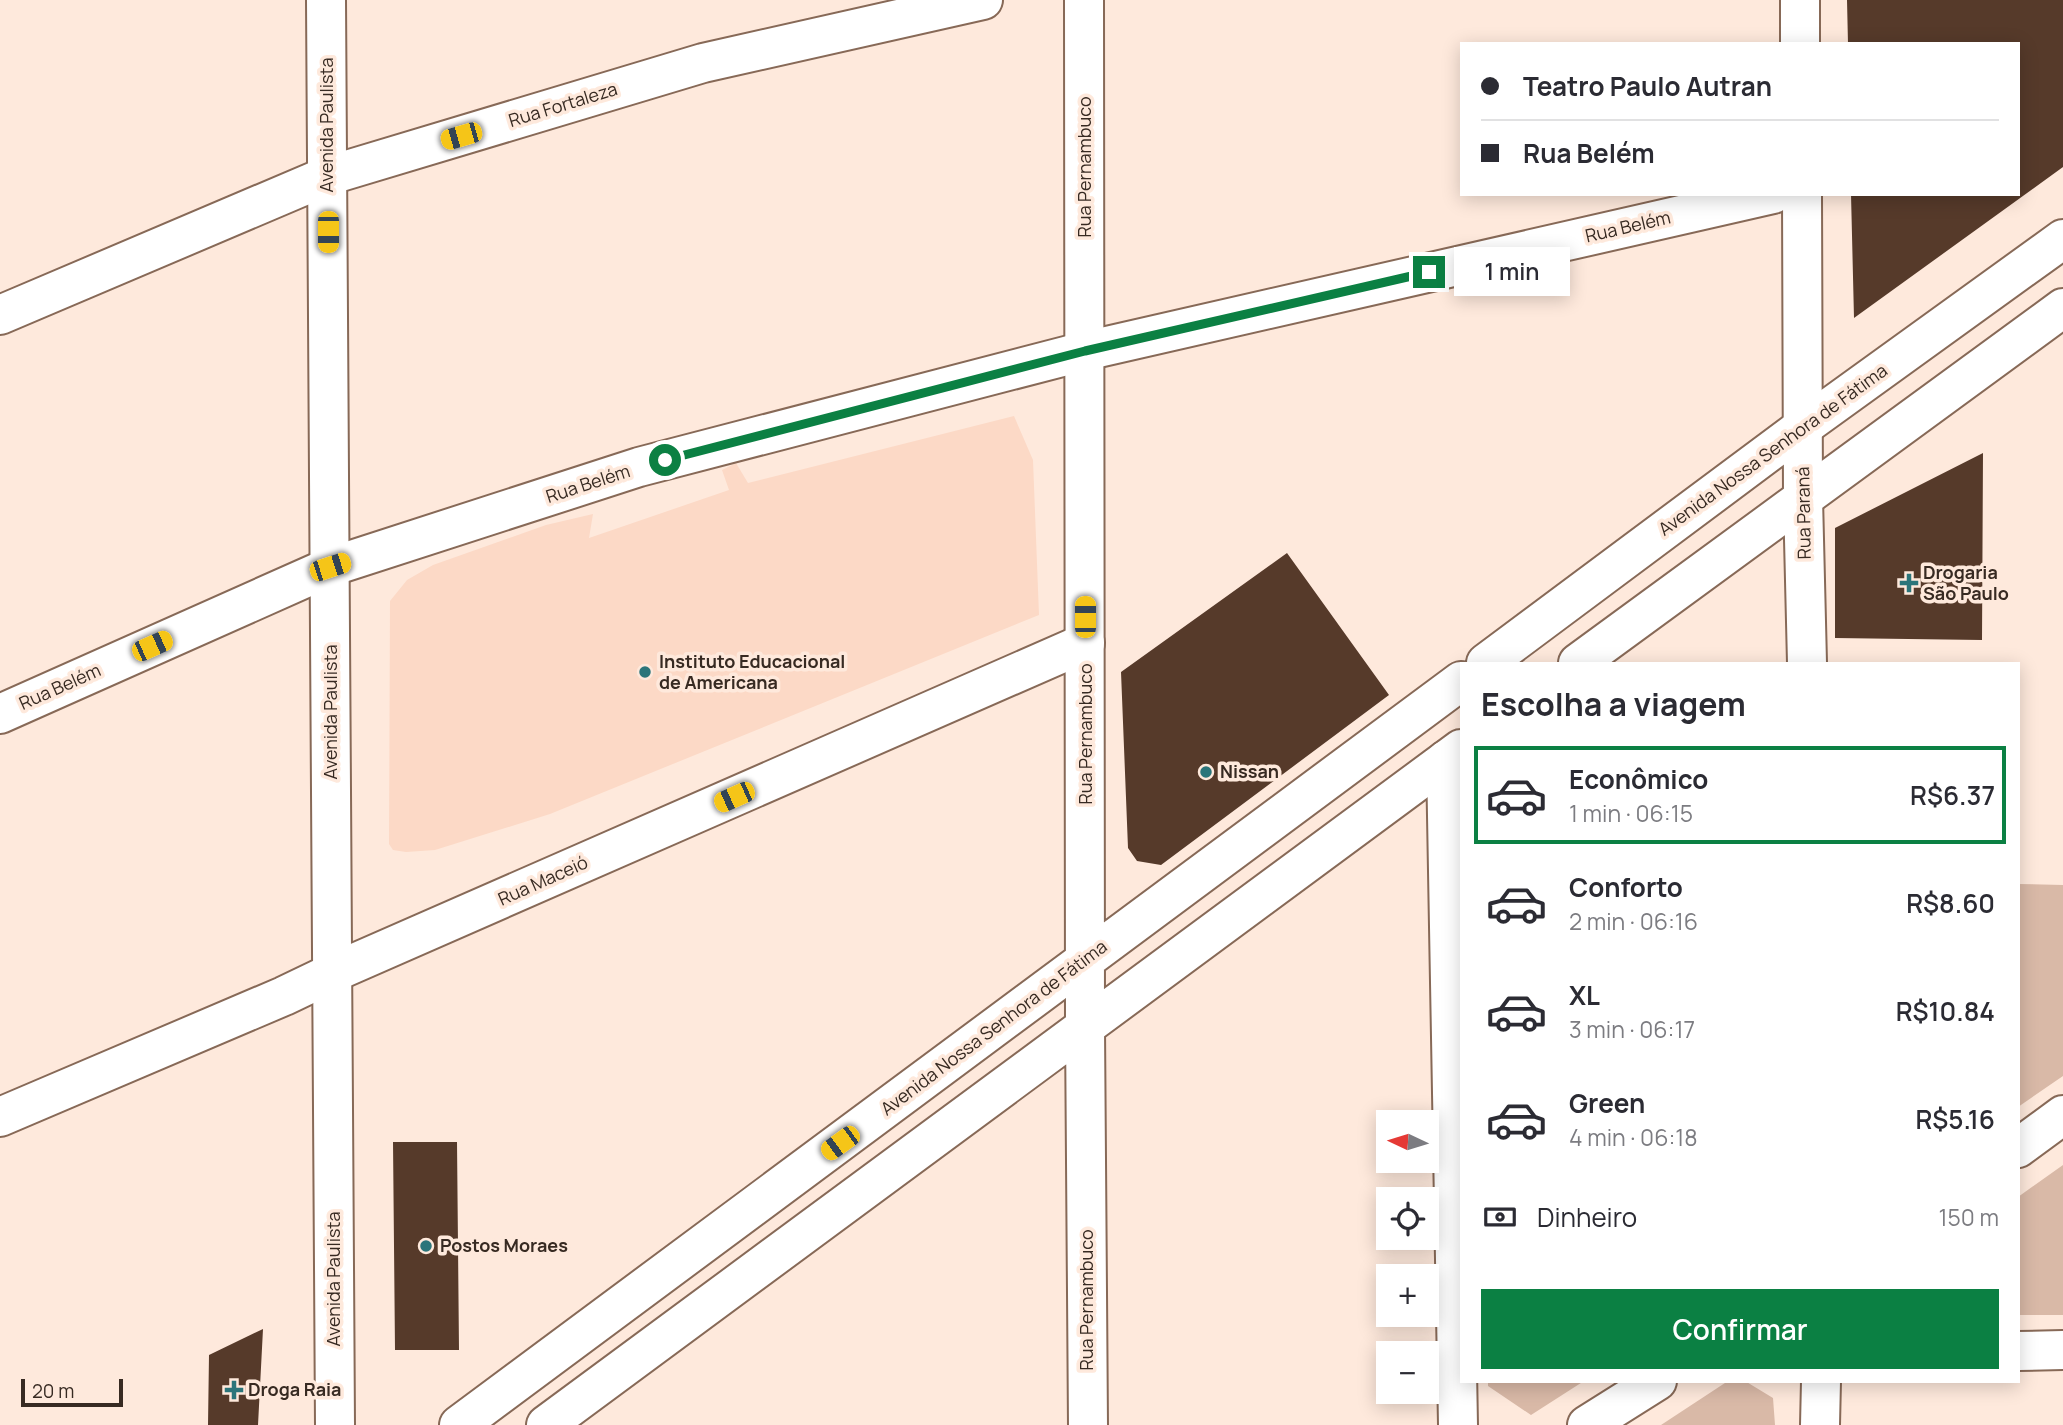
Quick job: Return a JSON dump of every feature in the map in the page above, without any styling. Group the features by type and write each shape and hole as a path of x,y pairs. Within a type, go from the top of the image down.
{"main road":[{"name":"Avenida Paulista","path":"326,0 335,1425"},
{"name":"Rua Fortaleza","path":"0,315 327,176 703,63 984,0"},
{"name":"Rua Pernambuco","path":"1084,0 1088,1425"},
{"path":"1800,0 1800,42"},
{"name":"Rua Belém","path":"0,714 330,567 639,467 1085,351 1764,196"},
{"name":"Rua Paraná","path":"1802,196 1803,498 1807,662"},
{"name":"Avenida Nossa Senhora de Fátima","path":"1487,662 1804,426 2063,239"},
{"path":"1579,662 2063,308"},
{"name":"Rua Maceió","path":"0,1117 272,1001 1085,643"},
{"name":"Avenida Nossa Senhora de Fátima","path":"459,1425 1460,682"},
{"path":"560,1421 1454,755"},
{"path":"1454,755 1458,1425"},
{"path":"2020,1147 2063,1115"},
{"path":"2020,1351 2063,1350"},
{"path":"1587,1425 1654,1383"},
{"path":"1821,1383 1821,1425"}],"shaded area":[{"name":"Instituto Educacional de Americana","path":"1014,416 1033,460 1039,615 550,814 435,850 393,850 389,844 390,601 407,580 433,565 546,525 593,514 589,538 729,490 722,470 736,463 748,483"},
{"path":"2020,884 2063,885 2063,1076 2020,1106"},
{"path":"2063,1165 2063,1315 2020,1315 2020,1196"},
{"path":"1488,1383 1581,1383 1531,1415 1488,1386"},
{"path":"1725,1383 1748,1383 1773,1398 1775,1425 1661,1425"}],"building":[{"path":"1847,0 2063,0 2063,167 1854,318 1851,196 2020,196 2020,42 1848,42"},
{"name":"Drogaria São Paulo","path":"1983,453 1982,640 1835,638 1835,528"},
{"name":"Nissan","path":"1287,553 1389,695 1161,865 1137,861 1128,848 1121,672"},
{"name":"Postos Moraes","path":"393,1142 457,1142 459,1350 395,1350"},
{"name":"Droga Raia","path":"263,1329 258,1425 208,1425 209,1355"}],"place":[{"name":"Drogaria São Paulo","path":"1909,583"},
{"name":"Instituto Educacional de Americana","path":"645,672"},
{"name":"Nissan","path":"1206,772"},
{"name":"Postos Moraes","path":"426,1246"},
{"name":"Droga Raia","path":"234,1390"}],"route":[{"path":"665,460 1085,351 1429,272"}]}
